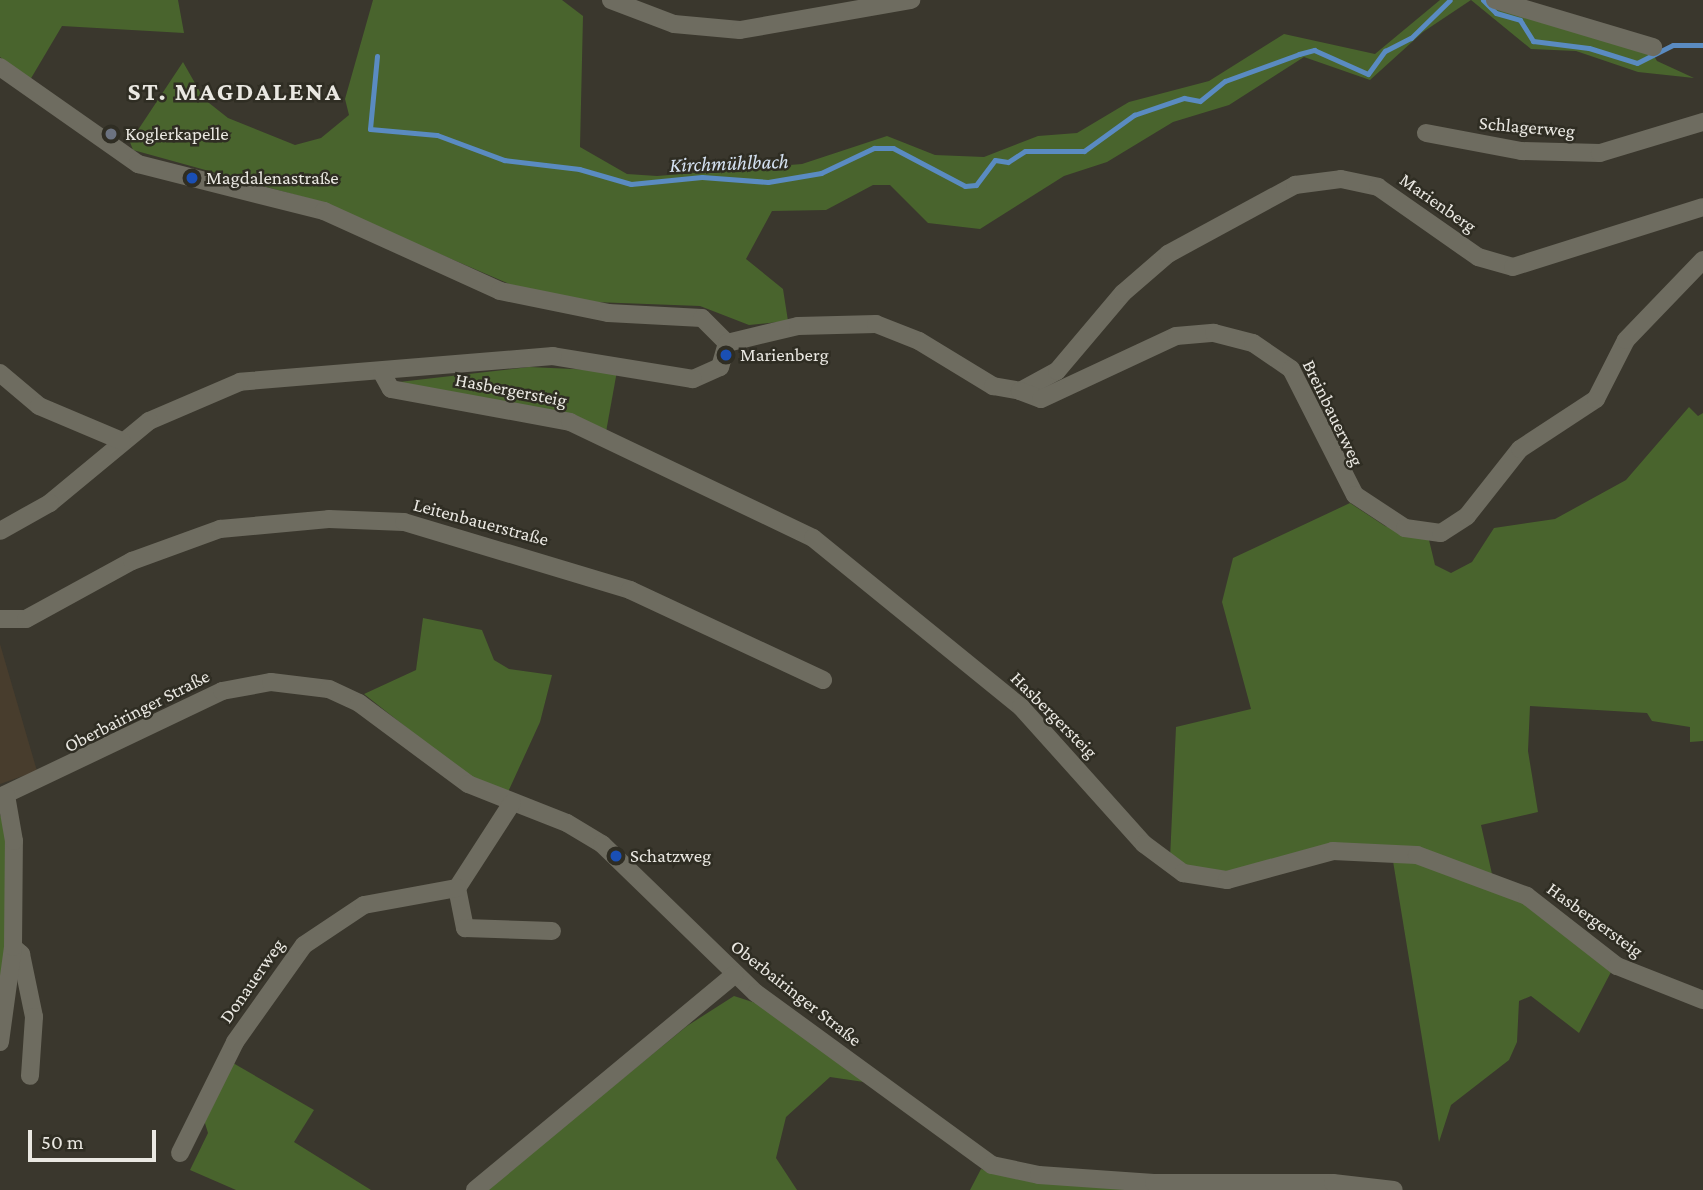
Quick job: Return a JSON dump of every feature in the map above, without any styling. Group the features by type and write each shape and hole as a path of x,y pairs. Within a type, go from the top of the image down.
{"street":[{"path":"611,0 674,24 740,30 911,0"},
{"path":"1495,0 1653,47"},
{"path":"0,66 138,164 324,211 500,290 608,313 702,318 727,343"},
{"name":"Schlagerweg","path":"1426,133 1570,154 1640,145 1703,122"},
{"name":"Marienberg","path":"1020,391 1057,372 1123,293 1168,254 1295,185 1341,179 1378,187 1478,257 1513,267 1703,207"},
{"name":"Breinbauerweg","path":"1020,391 1041,399 1176,336 1214,333 1253,343 1291,369 1355,495 1405,528 1441,533 1467,516 1520,449 1596,399 1626,340 1703,260"},
{"path":"727,343 798,326 876,324 993,386 1020,391"},
{"path":"0,531 50,503 122,440 177,405 240,382 382,373 553,356 693,379 720,367 727,343"},
{"name":"Hasbergersteig","path":"382,373 391,388 570,422 813,538 1021,707 1144,844 1183,873 1227,880 1333,851 1417,855 1527,896 1617,966 1703,1000"},
{"path":"4,377 56,415 122,440"},
{"name":"Leitenbauerstraße","path":"0,619 26,619 132,561 220,529 329,519 393,521 469,537 630,590 823,680"},
{"name":"Oberbairinger Straße","path":"3,796 222,691 296,682 359,703 452,774 512,803 567,823 602,845 734,975 992,1165 1154,1183 1333,1183 1394,1190"},
{"path":"0,1042 13,947 14,841 3,796"},
{"path":"512,803 457,888 465,928 552,932"},
{"name":"Donauerweg","path":"180,1153 235,1042 304,945 364,905 457,888"},
{"path":"13,947 22,954 34,1017 30,1076"},
{"path":"475,1190 734,975"}],"shaded area":[{"path":"0,644 37,771 0,784"}],"green space":[{"path":"0,0 178,0 184,33 62,26 30,80 0,57"},
{"path":"373,0 562,0 583,16 580,147 627,174 657,176 802,164 887,136 935,155 984,157 1038,136 1077,133 1129,102 1209,81 1284,34 1375,54 1440,0 1471,0 1423,32 1370,80 1304,57 1229,105 1173,122 1107,162 1064,176 980,229 928,223 890,185 873,185 826,210 772,211 746,259 783,289 788,321 749,325 700,306 594,302 514,286 314,200 133,150 130,142 183,62 204,99 228,118 295,145 321,138 349,115 345,99"},
{"path":"1471,0 1487,0 1651,51 1657,61 1694,78 1638,72 1576,51 1531,49"},
{"path":"529,367 617,371 606,432 399,382"},
{"path":"1689,407 1698,416 1703,413 1703,741 1690,742 1690,727 1652,721 1647,713 1530,706 1528,751 1538,812 1481,825 1492,874 1405,847 1205,876 1170,859 1176,727 1251,709 1222,602 1233,558 1350,503 1385,526 1429,540 1435,565 1451,573 1472,562 1494,528 1555,519 1626,480"},
{"path":"423,618 482,630 494,660 509,669 552,675 540,722 508,792 464,773 364,694 416,670"},
{"path":"0,814 6,832 7,934 0,1002"},
{"path":"1392,855 1507,891 1611,972 1579,1033 1531,996 1519,1001 1517,1042 1509,1060 1451,1105 1439,1142"},
{"path":"734,996 762,1005 864,1082 830,1077 786,1117 776,1158 797,1190 486,1190 687,1026"},
{"path":"233,1063 314,1110 294,1142 371,1190 236,1190 190,1170 208,1133 204,1120"},
{"path":"981,1169 1013,1178 1151,1190 970,1190"}],"waterway":[{"name":"Kirchmühlbach","path":"377,56 370,129 437,135 504,160 579,169 631,184 702,177 768,182 821,173 874,148 893,148 965,186 976,185 995,160 1008,162 1025,151 1084,151 1134,115 1184,98 1200,101 1225,81 1299,54 1314,50 1368,74 1385,51 1411,38 1450,0"},
{"name":"Kirchmühlbach","path":"1483,0 1496,13 1520,20 1533,41 1589,48 1637,63 1673,45 1703,45"}],"place":[{"name":"Koglerkapelle","path":"111,134"},
{"name":"Magdalenastraße","path":"192,178"},
{"name":"Marienberg","path":"726,355"},
{"name":"Schatzweg","path":"616,856"}],"district":[{"name":"ST. MAGDALENA","path":"235,92"}]}
